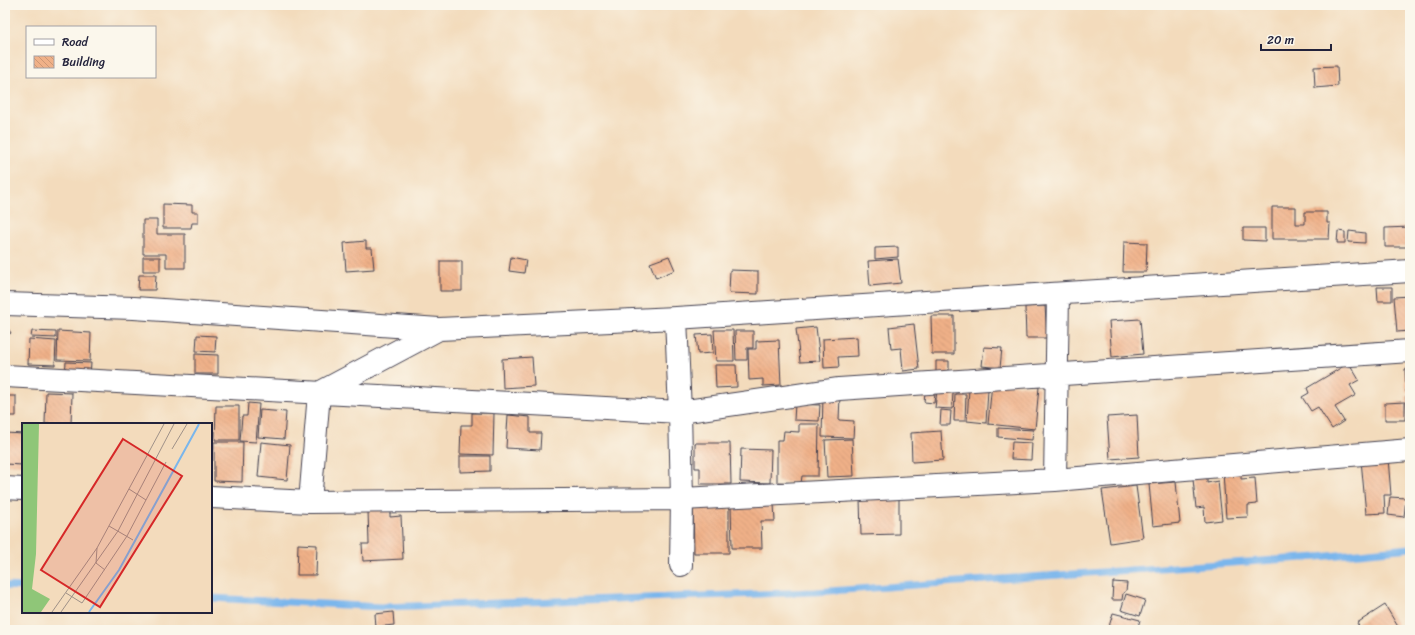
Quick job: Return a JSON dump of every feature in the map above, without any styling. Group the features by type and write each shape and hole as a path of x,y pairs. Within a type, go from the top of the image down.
{"street":[{"path":"5,304 134,308 439,329 676,318 1410,271"},
{"path":"1055,480 1058,294"},
{"path":"676,318 682,499 681,564"},
{"path":"319,393 439,329"},
{"path":"5,376 680,412 839,389 1410,350"},
{"path":"310,502 319,393"},
{"path":"212,497 310,502 682,499 1055,480 1410,450"},
{"path":"5,488 22,489"}],"building":[{"path":"1337,66 1338,86 1315,88 1314,67"},
{"path":"163,204 192,205 192,212 198,212 198,223 192,223 191,228 163,228"},
{"path":"1272,207 1296,207 1296,224 1305,224 1305,212 1327,212 1327,223 1330,223 1329,239 1272,239"},
{"path":"143,220 157,220 157,234 185,234 185,268 166,268 166,254 143,254"},
{"path":"1410,227 1410,247 1385,247 1385,228"},
{"path":"1243,228 1265,228 1265,241 1243,240"},
{"path":"1338,231 1345,232 1345,243 1337,243"},
{"path":"1349,231 1365,233 1365,243 1348,242"},
{"path":"366,241 366,248 372,248 374,269 346,271 344,243"},
{"path":"1124,242 1147,243 1146,272 1123,272"},
{"path":"898,247 898,257 875,259 875,248"},
{"path":"669,256 675,270 656,278 650,263"},
{"path":"143,257 160,257 160,271 143,271"},
{"path":"511,257 526,260 524,273 509,271"},
{"path":"898,259 901,283 870,286 868,261"},
{"path":"440,261 462,261 462,291 440,291"},
{"path":"730,270 758,271 758,294 729,293"},
{"path":"139,275 156,275 155,290 138,290"},
{"path":"1377,287 1392,287 1392,301 1378,301"},
{"path":"1410,296 1410,331 1397,332 1394,297"},
{"path":"1045,306 1047,338 1026,338 1025,307"},
{"path":"931,316 954,316 954,354 932,354"},
{"path":"1140,319 1143,354 1112,357 1109,321"},
{"path":"5,324 11,333 5,337"},
{"path":"914,324 919,369 903,371 901,348 891,349 889,327"},
{"path":"816,327 820,361 800,362 796,329"},
{"path":"714,330 733,330 734,361 716,361"},
{"path":"32,331 56,332 56,338 31,337"},
{"path":"58,331 91,333 90,361 57,360"},
{"path":"735,331 753,331 753,348 747,348 747,360 736,360"},
{"path":"712,334 713,353 698,354 696,335"},
{"path":"197,335 216,336 215,352 196,351"},
{"path":"857,337 858,356 838,357 839,367 824,368 823,339"},
{"path":"29,339 56,341 55,365 28,364"},
{"path":"779,340 781,385 763,386 763,379 749,380 748,349 756,349 756,341"},
{"path":"984,347 1002,348 1000,368 982,366"},
{"path":"195,354 218,355 218,374 195,374"},
{"path":"532,357 534,386 503,388 502,359"},
{"path":"936,361 949,361 949,378 936,378"},
{"path":"66,362 91,363 90,376 65,375"},
{"path":"1349,363 1359,380 1350,385 1356,395 1335,407 1344,421 1332,429 1318,407 1311,411 1302,397 1309,393 1307,388"},
{"path":"715,365 736,365 737,387 716,388"},
{"path":"1410,368 1410,392 1406,392 1405,369"},
{"path":"992,383 1039,387 1035,429 988,424"},
{"path":"969,389 988,390 986,423 967,421"},
{"path":"937,390 953,392 952,409 935,408"},
{"path":"46,392 72,393 71,423 45,423"},
{"path":"925,392 935,393 934,403 924,402"},
{"path":"955,394 966,394 965,421 954,421"},
{"path":"823,395 840,396 839,420 854,421 853,438 822,437"},
{"path":"5,396 16,396 16,416 5,416"},
{"path":"1406,396 1410,396 1410,432 1409,432"},
{"path":"1405,402 1405,420 1385,420 1385,403"},
{"path":"248,403 259,404 256,442 240,441 242,416 247,416"},
{"path":"795,404 820,405 819,421 794,420"},
{"path":"216,406 239,406 239,440 215,440"},
{"path":"260,410 286,412 284,439 258,437"},
{"path":"941,410 951,411 950,425 940,425"},
{"path":"472,413 494,413 493,455 460,454 461,425 472,425"},
{"path":"508,415 530,417 530,433 541,433 540,450 506,448"},
{"path":"1137,415 1139,457 1110,459 1107,417"},
{"path":"799,424 819,424 818,476 802,476 801,483 777,482 777,440 783,440 784,431 799,432"},
{"path":"998,428 1033,430 1032,440 998,437"},
{"path":"941,431 943,460 912,462 911,433"},
{"path":"5,433 22,434 22,465 5,464"},
{"path":"852,439 854,476 827,477 825,440"},
{"path":"214,442 243,442 242,482 214,481"},
{"path":"261,442 290,445 287,480 258,477"},
{"path":"1012,442 1032,443 1031,460 1011,459"},
{"path":"695,443 730,443 731,484 700,484 700,468 695,468"},
{"path":"741,449 771,450 770,483 740,482"},
{"path":"460,456 490,456 490,471 460,472"},
{"path":"1388,458 1391,495 1384,495 1385,513 1366,514 1361,460"},
{"path":"1241,471 1241,479 1255,478 1257,504 1248,505 1248,517 1226,518 1223,472"},
{"path":"1207,477 1207,483 1218,481 1222,520 1205,522 1204,507 1196,508 1193,479"},
{"path":"1176,482 1180,523 1153,526 1149,484"},
{"path":"1136,486 1143,538 1110,543 1102,490"},
{"path":"899,497 899,534 861,535 860,498"},
{"path":"1390,497 1406,498 1404,517 1388,515"},
{"path":"774,504 775,521 761,521 762,548 732,548 731,505"},
{"path":"693,507 729,507 729,553 694,553"},
{"path":"390,509 390,517 401,516 403,559 363,561 362,544 369,544 368,510"},
{"path":"298,544 317,545 316,575 297,575"},
{"path":"1113,582 1127,583 1126,591 1123,593 1122,600 1112,600"},
{"path":"1126,594 1145,600 1140,616 1121,610"},
{"path":"1385,605 1400,630 1361,630 1357,623"},
{"path":"393,612 394,625 376,627 375,614"},
{"path":"1113,613 1140,620 1137,630 1108,630"}],"waterway":[{"path":"212,598 382,607 815,592 1318,557 1410,548"},
{"path":"5,586 22,587"}]}
